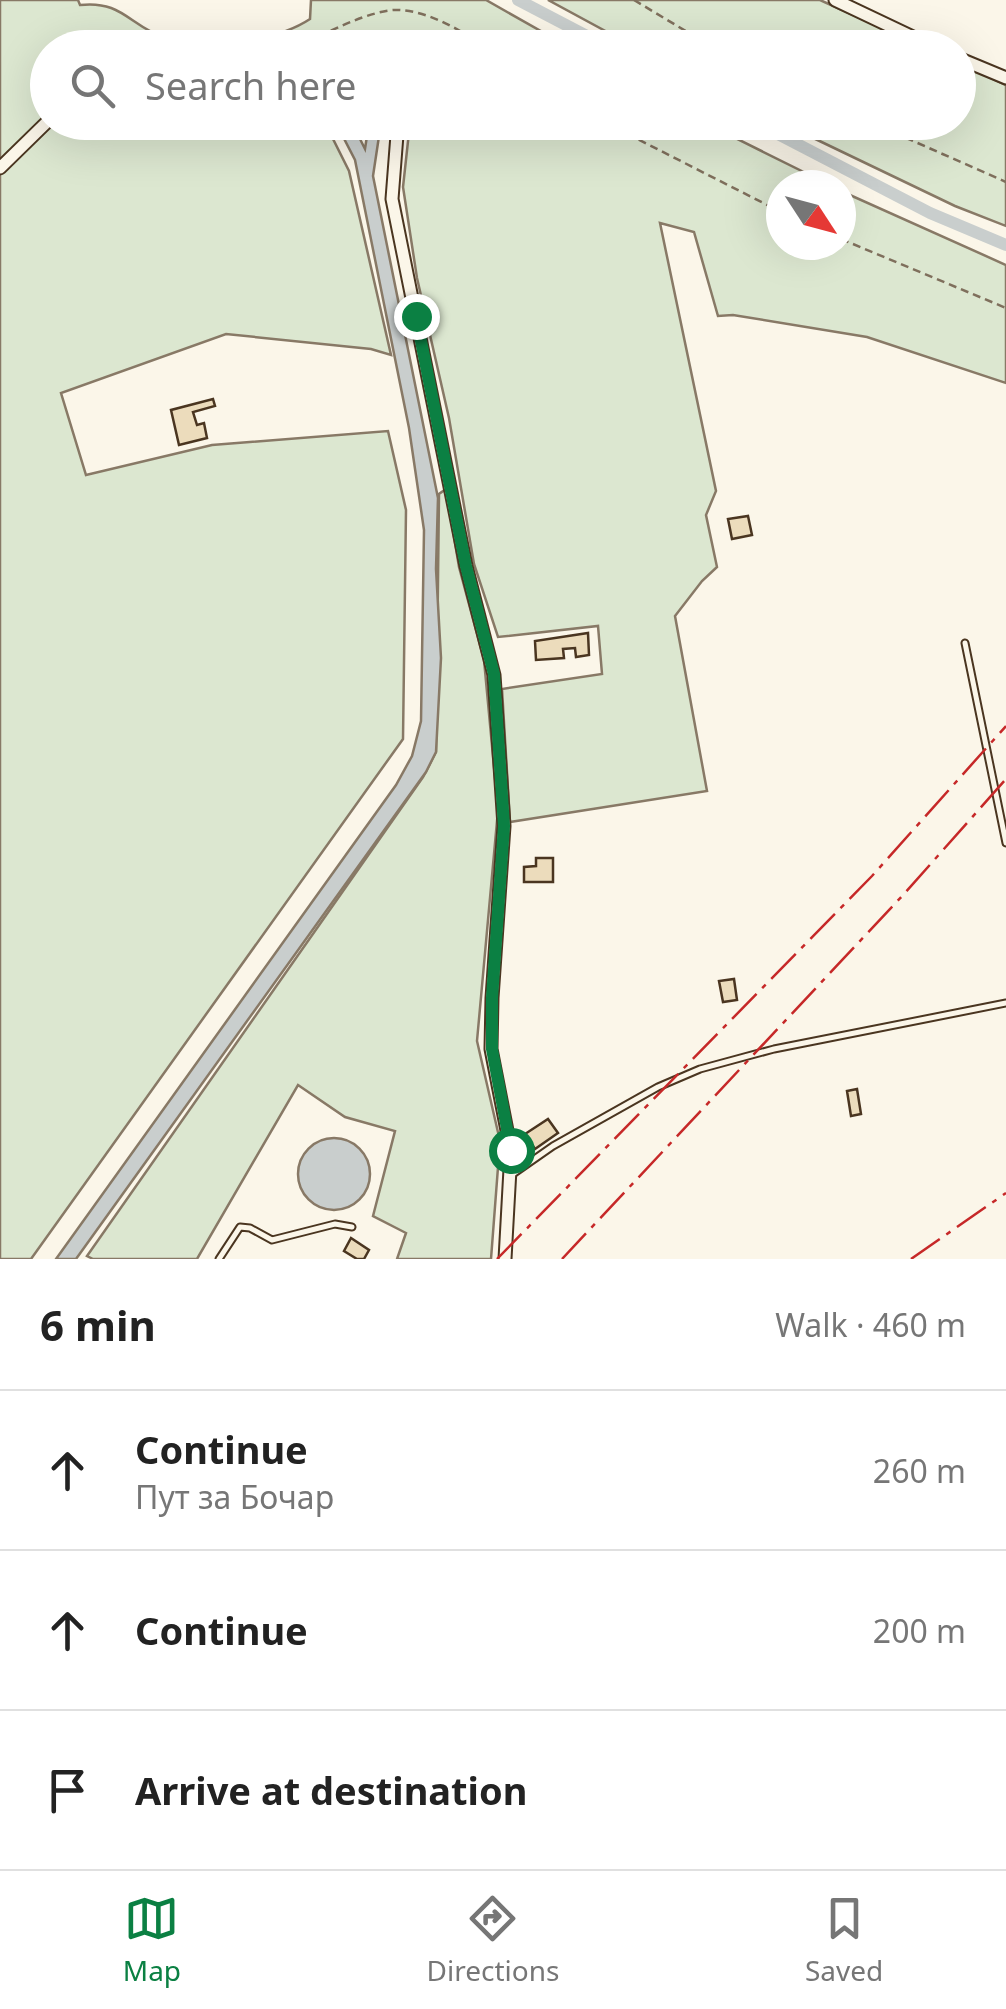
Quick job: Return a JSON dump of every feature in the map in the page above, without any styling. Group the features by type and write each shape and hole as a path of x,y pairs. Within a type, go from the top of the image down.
{"street":[{"path":"835,0 898,30"},
{"path":"976,66 1006,78"},
{"path":"0,168 30,139"},
{"path":"397,140 392,199 466,566 494,674 504,826 492,1049 511,1150 505,1259"}],"lane":[{"path":"965,643 1006,842"},
{"path":"510,1176 553,1146 700,1068 774,1049 1006,1003"},
{"path":"219,1259 235,1230 243,1226 272,1240 335,1224 352,1227"}],"path":[{"path":"634,0 684,30"},
{"path":"333,30 397,9 456,30"},
{"path":"639,140 766,204"},
{"path":"911,140 1006,182"},
{"path":"856,245 1006,308"}],"green space":[{"path":"0,0 78,0 80,5 117,10 147,30 30,30 30,140 334,140 349,171 391,355 371,349 226,334 61,393 86,475 212,445 388,431 406,510 403,739 31,1259 0,1259"},
{"path":"311,0 486,0 539,30 288,30 310,19"},
{"path":"548,0 820,0 886,30 604,30"},
{"path":"976,71 1006,85 1006,226 817,140 976,140"},
{"path":"408,140 739,140 800,170 766,170 766,260 856,260 856,198 1006,265 1006,383 867,337 733,315 718,316 694,232 660,223 716,491 706,515 717,567 675,616 707,791 510,822 502,689 602,674 598,626 498,637 474,564 449,418 417,278 403,187"},
{"path":"446,489 459,567 484,660 498,810 477,1041 500,1141 491,1259 397,1259 406,1233 373,1216 395,1131 345,1117 298,1085 197,1259 93,1259 87,1256 423,777 436,752 439,494"}],"shaded area":[{"path":"345,140 360,140 365,149 366,140 378,140 373,176 438,498 436,569 441,658 436,752 426,772 76,1259 56,1259 396,785 412,756 421,721 424,530 409,428 355,160"},
{"path":"334,1138 359,1149 370,1174 359,1199 334,1210 309,1199 298,1174 309,1149"}],"building":[{"path":"213,399 215,406 193,412 197,425 204,423 207,438 179,445 171,410"},
{"path":"748,516 752,535 732,539 728,519"},
{"path":"588,633 589,655 576,657 575,648 563,649 564,658 536,660 535,641"},
{"path":"536,858 553,858 553,882 524,882 524,867 536,866"},
{"path":"734,979 737,1000 723,1002 719,981"},
{"path":"857,1089 861,1114 851,1116 847,1091"},
{"path":"548,1119 558,1133 535,1149 525,1134"},
{"path":"351,1238 369,1250 364,1259 344,1251"}],"waterway":[{"path":"518,0 576,30"},
{"path":"790,140 930,213 1006,245"}],"power":[{"path":"497,1259 872,876 1006,726"},
{"path":"562,1259 904,894 1006,779"},
{"path":"911,1259 1006,1193"}],"route":[{"path":"416,316 466,566 494,674 504,826 492,1049 511,1150"}]}
